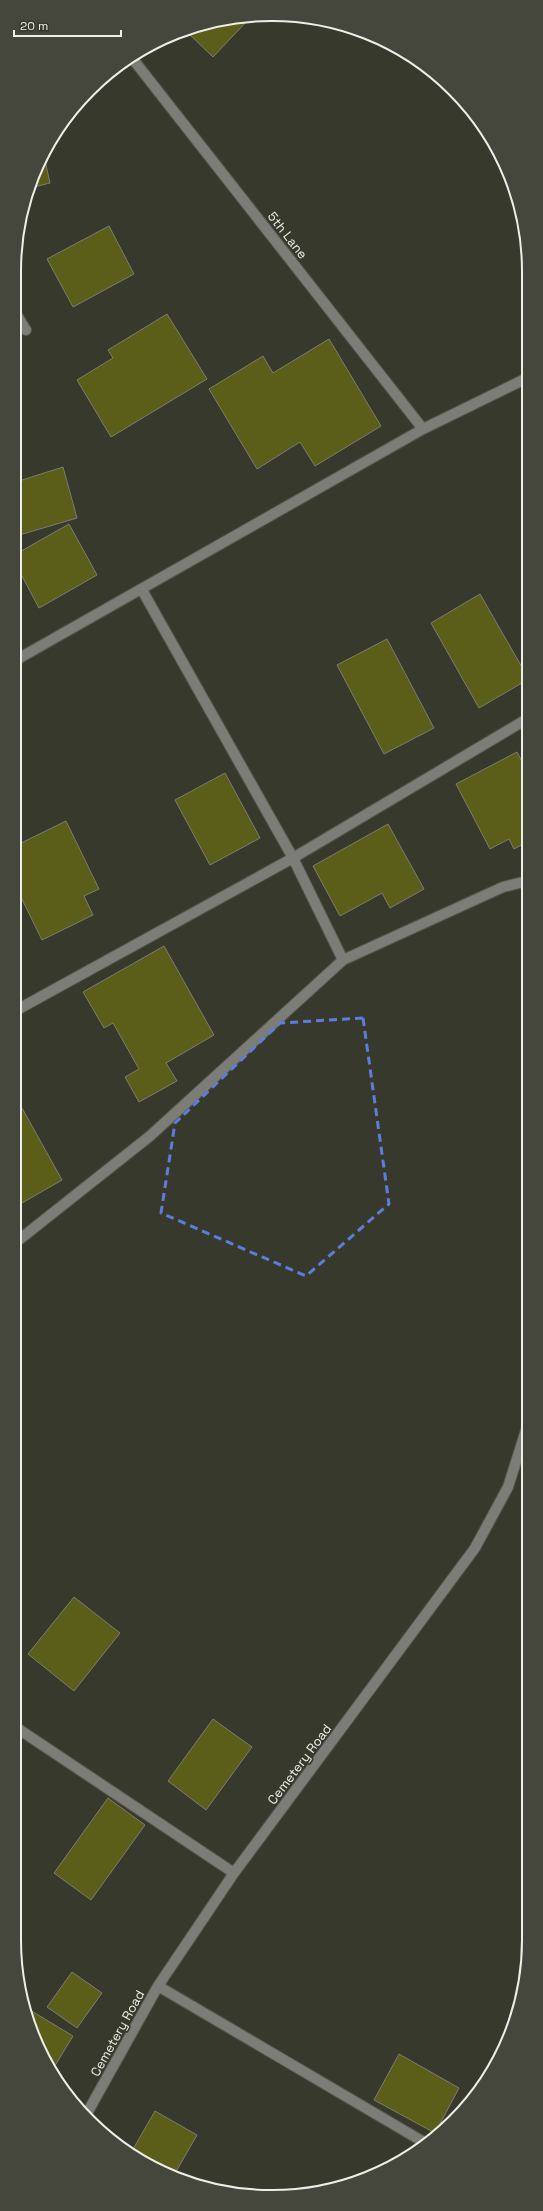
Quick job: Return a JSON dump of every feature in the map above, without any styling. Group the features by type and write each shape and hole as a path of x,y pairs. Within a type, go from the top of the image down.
{"street":[{"name":"5th Lane","path":"135,61 423,429"},
{"path":"21,322 26,330"},
{"path":"21,657 142,590 423,429 522,380"},
{"path":"142,590 292,858 343,960"},
{"path":"21,1008 292,858 522,722"},
{"path":"21,1238 150,1136 343,960 503,887 522,882"},
{"name":"Cemetery Road","path":"89,2111 158,1986 234,1872 475,1548 508,1487 522,1443"},
{"path":"21,1731 234,1872"},
{"path":"158,1986 421,2140"}],"highlighted area":[{"path":"363,1018 389,1204 306,1276 161,1213 175,1123 280,1023"}],"building":[{"path":"246,23 213,57 190,35 223,26"},
{"path":"46,164 50,183 36,187"},
{"path":"109,226 134,274 73,307 47,259"},
{"path":"167,314 207,379 111,437 77,380 113,358 108,350"},
{"path":"329,339 381,426 315,466 300,442 257,469 209,389 263,356 273,373"},
{"path":"63,467 77,518 21,535 21,480"},
{"path":"69,524 97,575 39,608 21,574 21,551"},
{"path":"480,594 522,667 522,683 479,708 431,623"},
{"path":"387,639 434,728 384,754 337,665"},
{"path":"517,752 522,762 522,845 514,849 509,839 490,849 456,784"},
{"path":"225,773 260,838 210,865 175,800"},
{"path":"66,821 99,889 84,896 93,915 42,940 21,897 21,843"},
{"path":"388,824 424,889 390,908 382,893 340,916 313,866"},
{"path":"164,946 214,1035 166,1063 177,1081 139,1102 125,1077 139,1069 113,1023 104,1028 83,992"},
{"path":"21,1109 62,1180 21,1204"},
{"path":"74,1597 120,1633 74,1691 28,1654"},
{"path":"213,1719 252,1747 206,1810 168,1781"},
{"path":"108,1798 145,1825 91,1900 54,1873"},
{"path":"72,1972 102,1993 77,2028 47,2007"},
{"path":"32,2011 73,2036 55,2065 40,2035"},
{"path":"399,2054 459,2088 438,2127 432,2132 374,2100"},
{"path":"155,2111 197,2135 176,2171 133,2149"}]}
